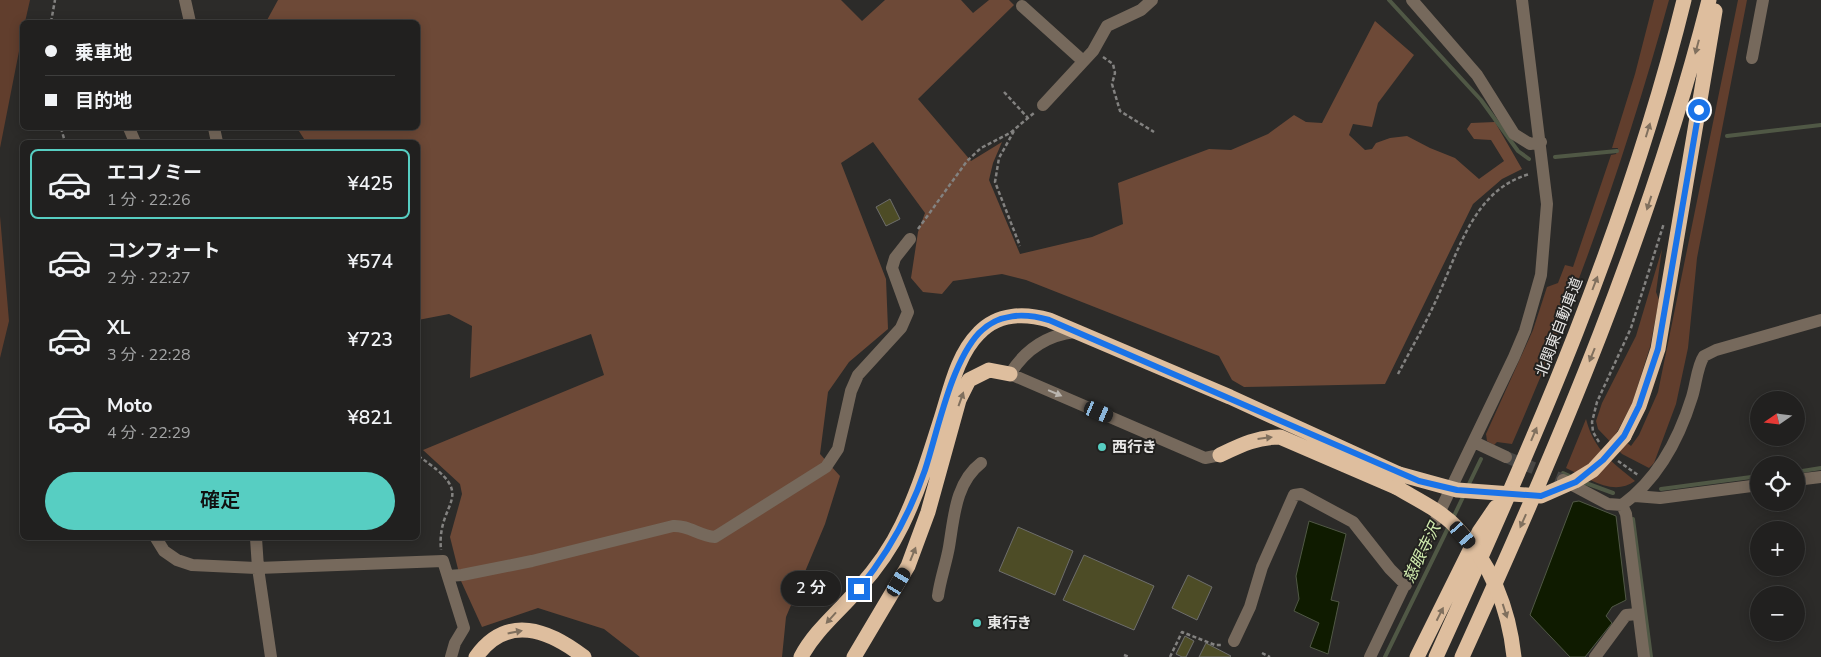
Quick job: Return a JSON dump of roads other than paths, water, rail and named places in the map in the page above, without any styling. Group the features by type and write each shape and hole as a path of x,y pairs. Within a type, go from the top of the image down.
{"highway":[{"name":"北関東自動車道","path":"1436,657 1516,479 1582,317 1619,216 1661,87 1684,0"},
{"path":"1462,657 1548,464 1626,270 1684,92 1709,0"},
{"path":"1220,455 1252,440 1265,437 1280,437 1397,480 1457,490 1541,496 1576,482 1593,470 1624,436 1639,406 1658,349 1717,0"},
{"path":"801,657 810,642 875,569 901,527 924,472 963,355 980,332 998,320 1019,315 1049,320 1230,397 1397,480 1456,526 1486,565 1499,592 1507,616 1514,657"},
{"path":"854,657 908,566 928,512 960,400 969,380 989,370 1010,374"},
{"path":"1417,657 1479,532 1516,479"},
{"path":"476,657 481,649 501,635 529,630 554,636 584,657"}],"street":[{"path":"185,0 190,20"},
{"path":"1043,105 1093,51 1106,26 1141,10 1152,0"},
{"path":"1412,0 1477,75 1514,134 1530,144 1540,142"},
{"path":"1370,657 1474,442 1524,331 1538,283 1545,245 1547,204 1522,0"},
{"path":"1752,58 1763,0"},
{"path":"1022,6 1082,61"},
{"path":"448,576 532,561 673,526 684,526 705,537 715,537 826,467 838,450 850,391 858,375 901,328 908,312 892,268 895,258 910,239"},
{"path":"1560,479 1608,504 1622,505 1635,496 1656,472 1676,440 1690,404 1704,356 1716,350 1821,320"},
{"path":"1076,332 1060,334 1046,339 1018,360 1010,374 1205,458 1220,455"},
{"path":"1474,442 1506,456"},
{"path":"938,596 949,549 954,516 962,489 969,472 981,463"},
{"path":"1805,479 1821,477"},
{"path":"1635,496 1660,498 1750,486"},
{"path":"1234,641 1250,607 1262,567 1294,496 1301,494 1353,522 1390,569 1406,585"},
{"path":"1622,505 1626,514 1644,657"},
{"path":"157,540 164,551 177,560 192,566 258,568 442,561 464,628 455,643 451,657"},
{"path":"256,540 258,568 271,657"},
{"path":"1595,657 1626,615 1638,614"}],"waterway":[{"path":"1389,0 1481,100 1518,151 1529,159"},
{"path":"1727,136 1821,125"},
{"path":"1555,157 1617,151"},
{"name":"慈眼寺沢","path":"1468,486 1481,459"},
{"path":"1805,471 1821,468"},
{"name":"慈眼寺沢","path":"1563,473 1572,477"},
{"path":"1661,489 1750,477"},
{"name":"慈眼寺沢","path":"1583,482 1613,493"},
{"name":"慈眼寺沢","path":"1453,518 1464,495"},
{"path":"1633,519 1651,657"},
{"name":"慈眼寺沢","path":"1385,657 1449,526"}],"tunnel":[{"path":"1506,457 1561,479"}],"place":[{"name":"西行き","path":"1102,447"},
{"name":"東行き","path":"977,623"}]}
